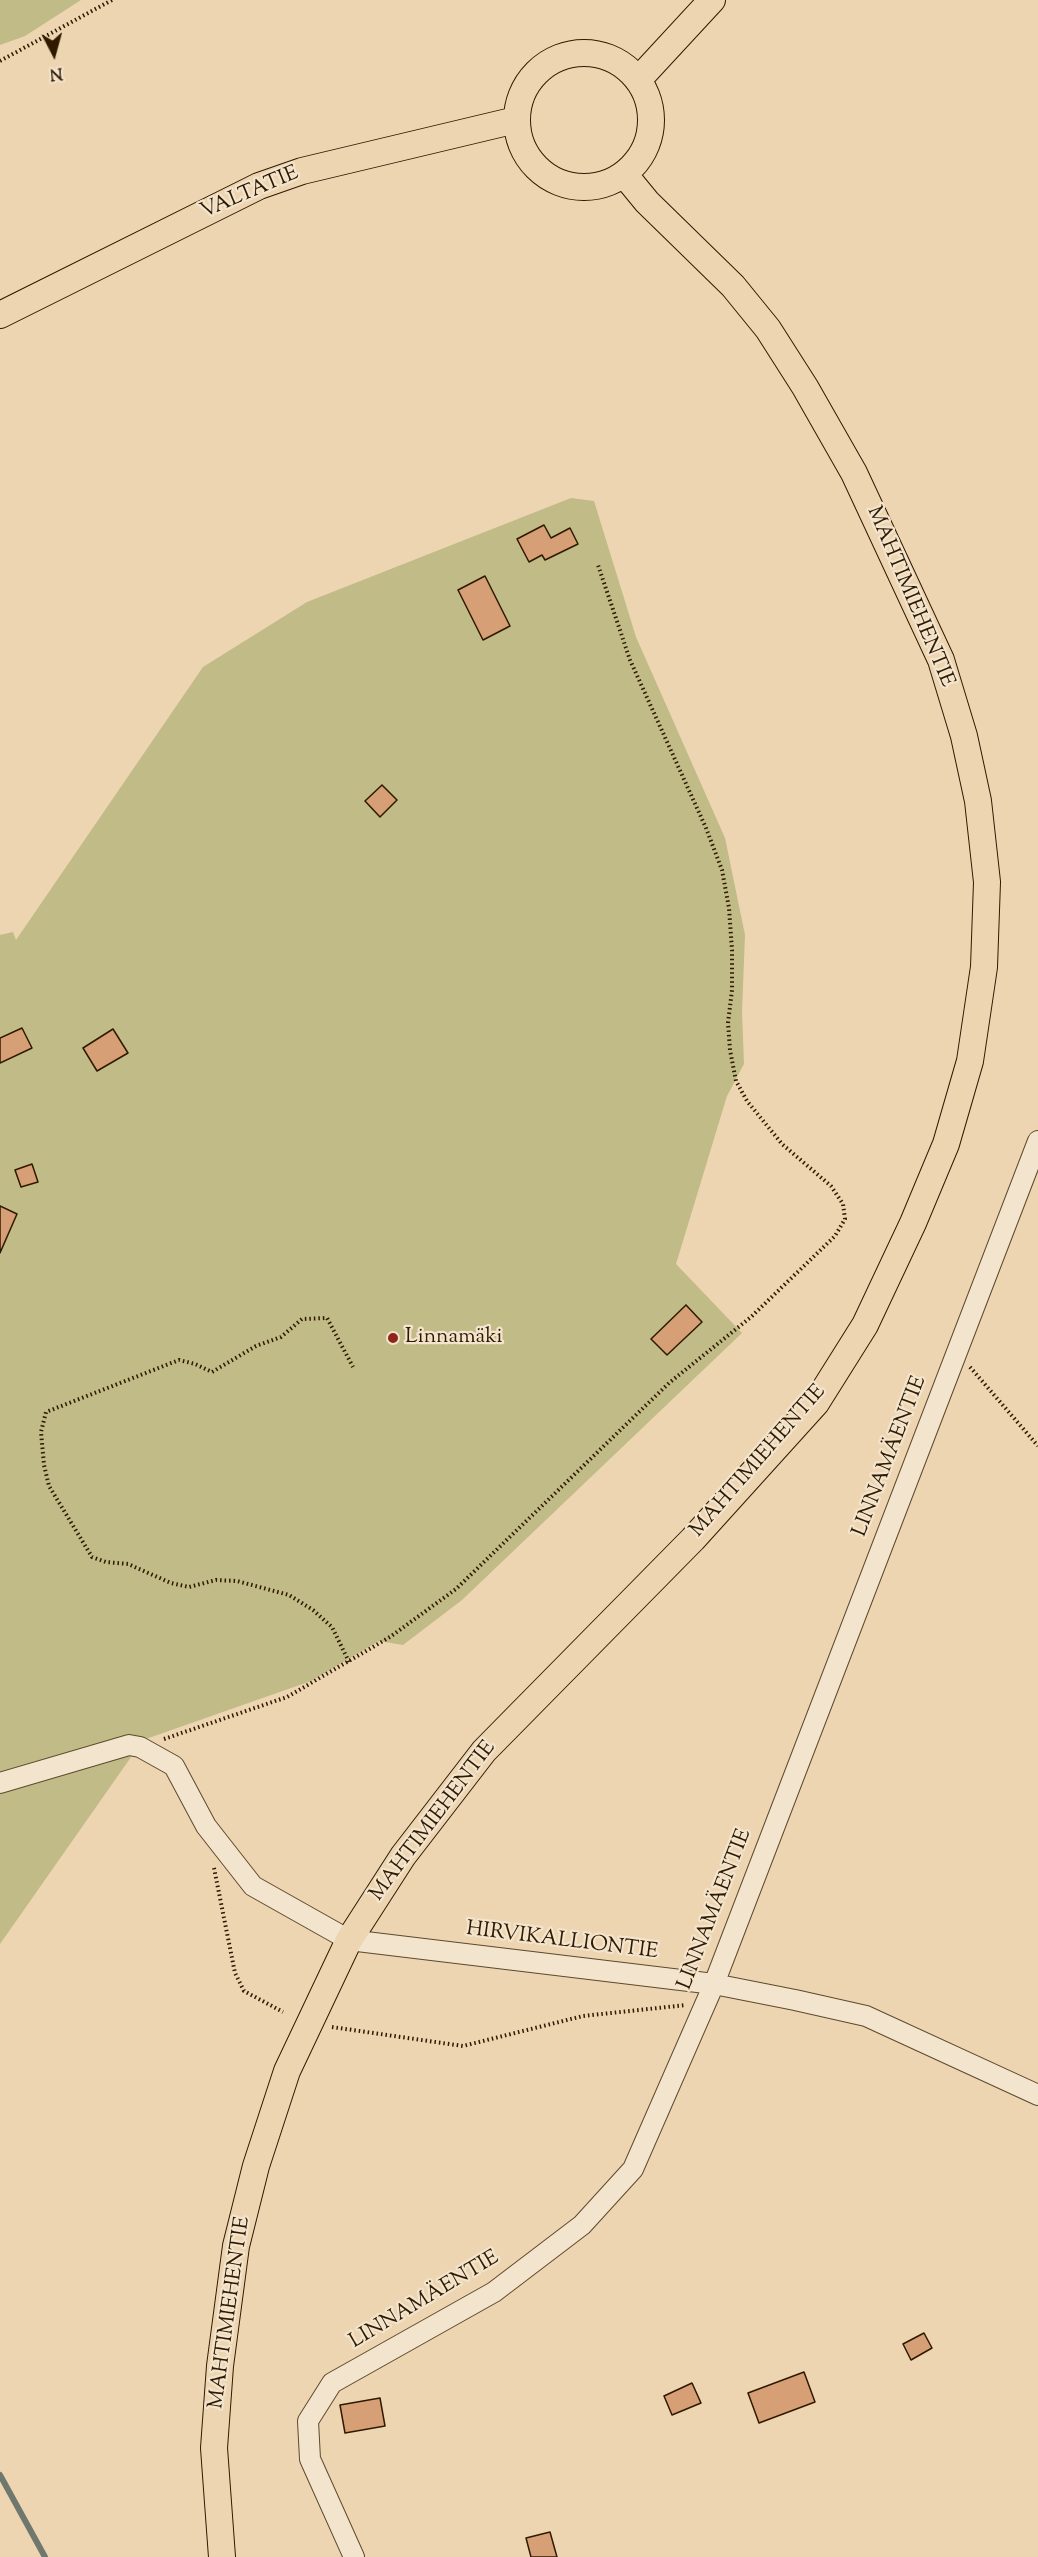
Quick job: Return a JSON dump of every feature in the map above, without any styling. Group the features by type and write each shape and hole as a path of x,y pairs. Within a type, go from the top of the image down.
{"main road":[{"path":"638,80 712,0"},
{"path":"590,53 604,56 629,69 638,80 649,104 650,130 642,155 624,174 612,181 586,188 560,183 537,169 525,152 516,120 517,106 529,80 538,70 562,56 590,53"},
{"name":"VALTATIE","path":"0,315 259,186 302,171 516,120"},
{"name":"MAHTIMIEHENTIE","path":"222,2557 214,2448 220,2366 236,2246 256,2166 287,2071 349,1940 403,1856 484,1751 693,1539 816,1403 865,1325 913,1223 946,1144 970,1061 984,967 987,882 978,801 964,736 941,660 854,473 806,387 768,329 734,286 647,202 624,174"}],"street":[{"name":"LINNAMÄENTIE","path":"354,2557 310,2459 308,2421 332,2383 494,2292 582,2225 633,2169 714,1984 1038,1141"},
{"path":"0,1783 129,1744 140,1748 174,1766 206,1826 253,1886 349,1940"},
{"name":"HIRVIKALLIONTIE","path":"349,1940 714,1984 866,2016 1038,2095"}],"path":[{"path":"0,61 112,0"},
{"path":"140,1748 287,1697 390,1637 456,1589 669,1383 751,1317 835,1236 845,1219 843,1204 831,1186 782,1144 747,1101 736,1081 728,1023 732,990 732,950 729,908 722,870 702,818 630,660 598,565"},
{"path":"349,1662 332,1627 313,1610 289,1595 237,1581 216,1580 189,1587 128,1564 106,1562 92,1557 50,1486 44,1465 41,1432 46,1412 179,1360 212,1372 256,1346 281,1337 302,1319 327,1318 352,1367"},
{"path":"957,1352 1038,1446"},
{"path":"213,1860 235,1973 244,1991 283,2012"},
{"path":"333,2027 463,2046 583,2016 691,2005 714,1984"}],"shaded area":[{"path":"0,0 81,0 25,36 0,45"},
{"path":"571,498 594,501 636,637 725,838 745,935 742,1012 744,1064 727,1096 676,1264 742,1333 462,1600 403,1645 379,1641 311,1681 143,1740 0,1944 0,935 13,932 16,940 203,667 307,602"}],"building":[{"path":"544,525 551,538 570,528 578,544 545,560 542,555 529,562 517,539"},
{"path":"485,576 510,626 483,640 458,590"},
{"path":"382,785 397,800 380,817 365,801"},
{"path":"22,1028 32,1048 0,1063 0,1038"},
{"path":"113,1029 128,1053 97,1071 83,1048"},
{"path":"32,1164 38,1182 21,1187 15,1170"},
{"path":"0,1206 17,1214 0,1253"},
{"path":"686,1305 702,1322 667,1355 651,1339"},
{"path":"924,2333 932,2348 911,2360 903,2344"},
{"path":"804,2372 815,2402 759,2423 748,2393"},
{"path":"692,2383 701,2403 672,2415 664,2396"},
{"path":"380,2398 385,2426 345,2433 340,2405"},
{"path":"550,2532 557,2557 531,2557 526,2538"}],"waterway":[{"path":"0,2475 45,2557"}],"place":[{"name":"Linnamäki","path":"393,1338"}]}
